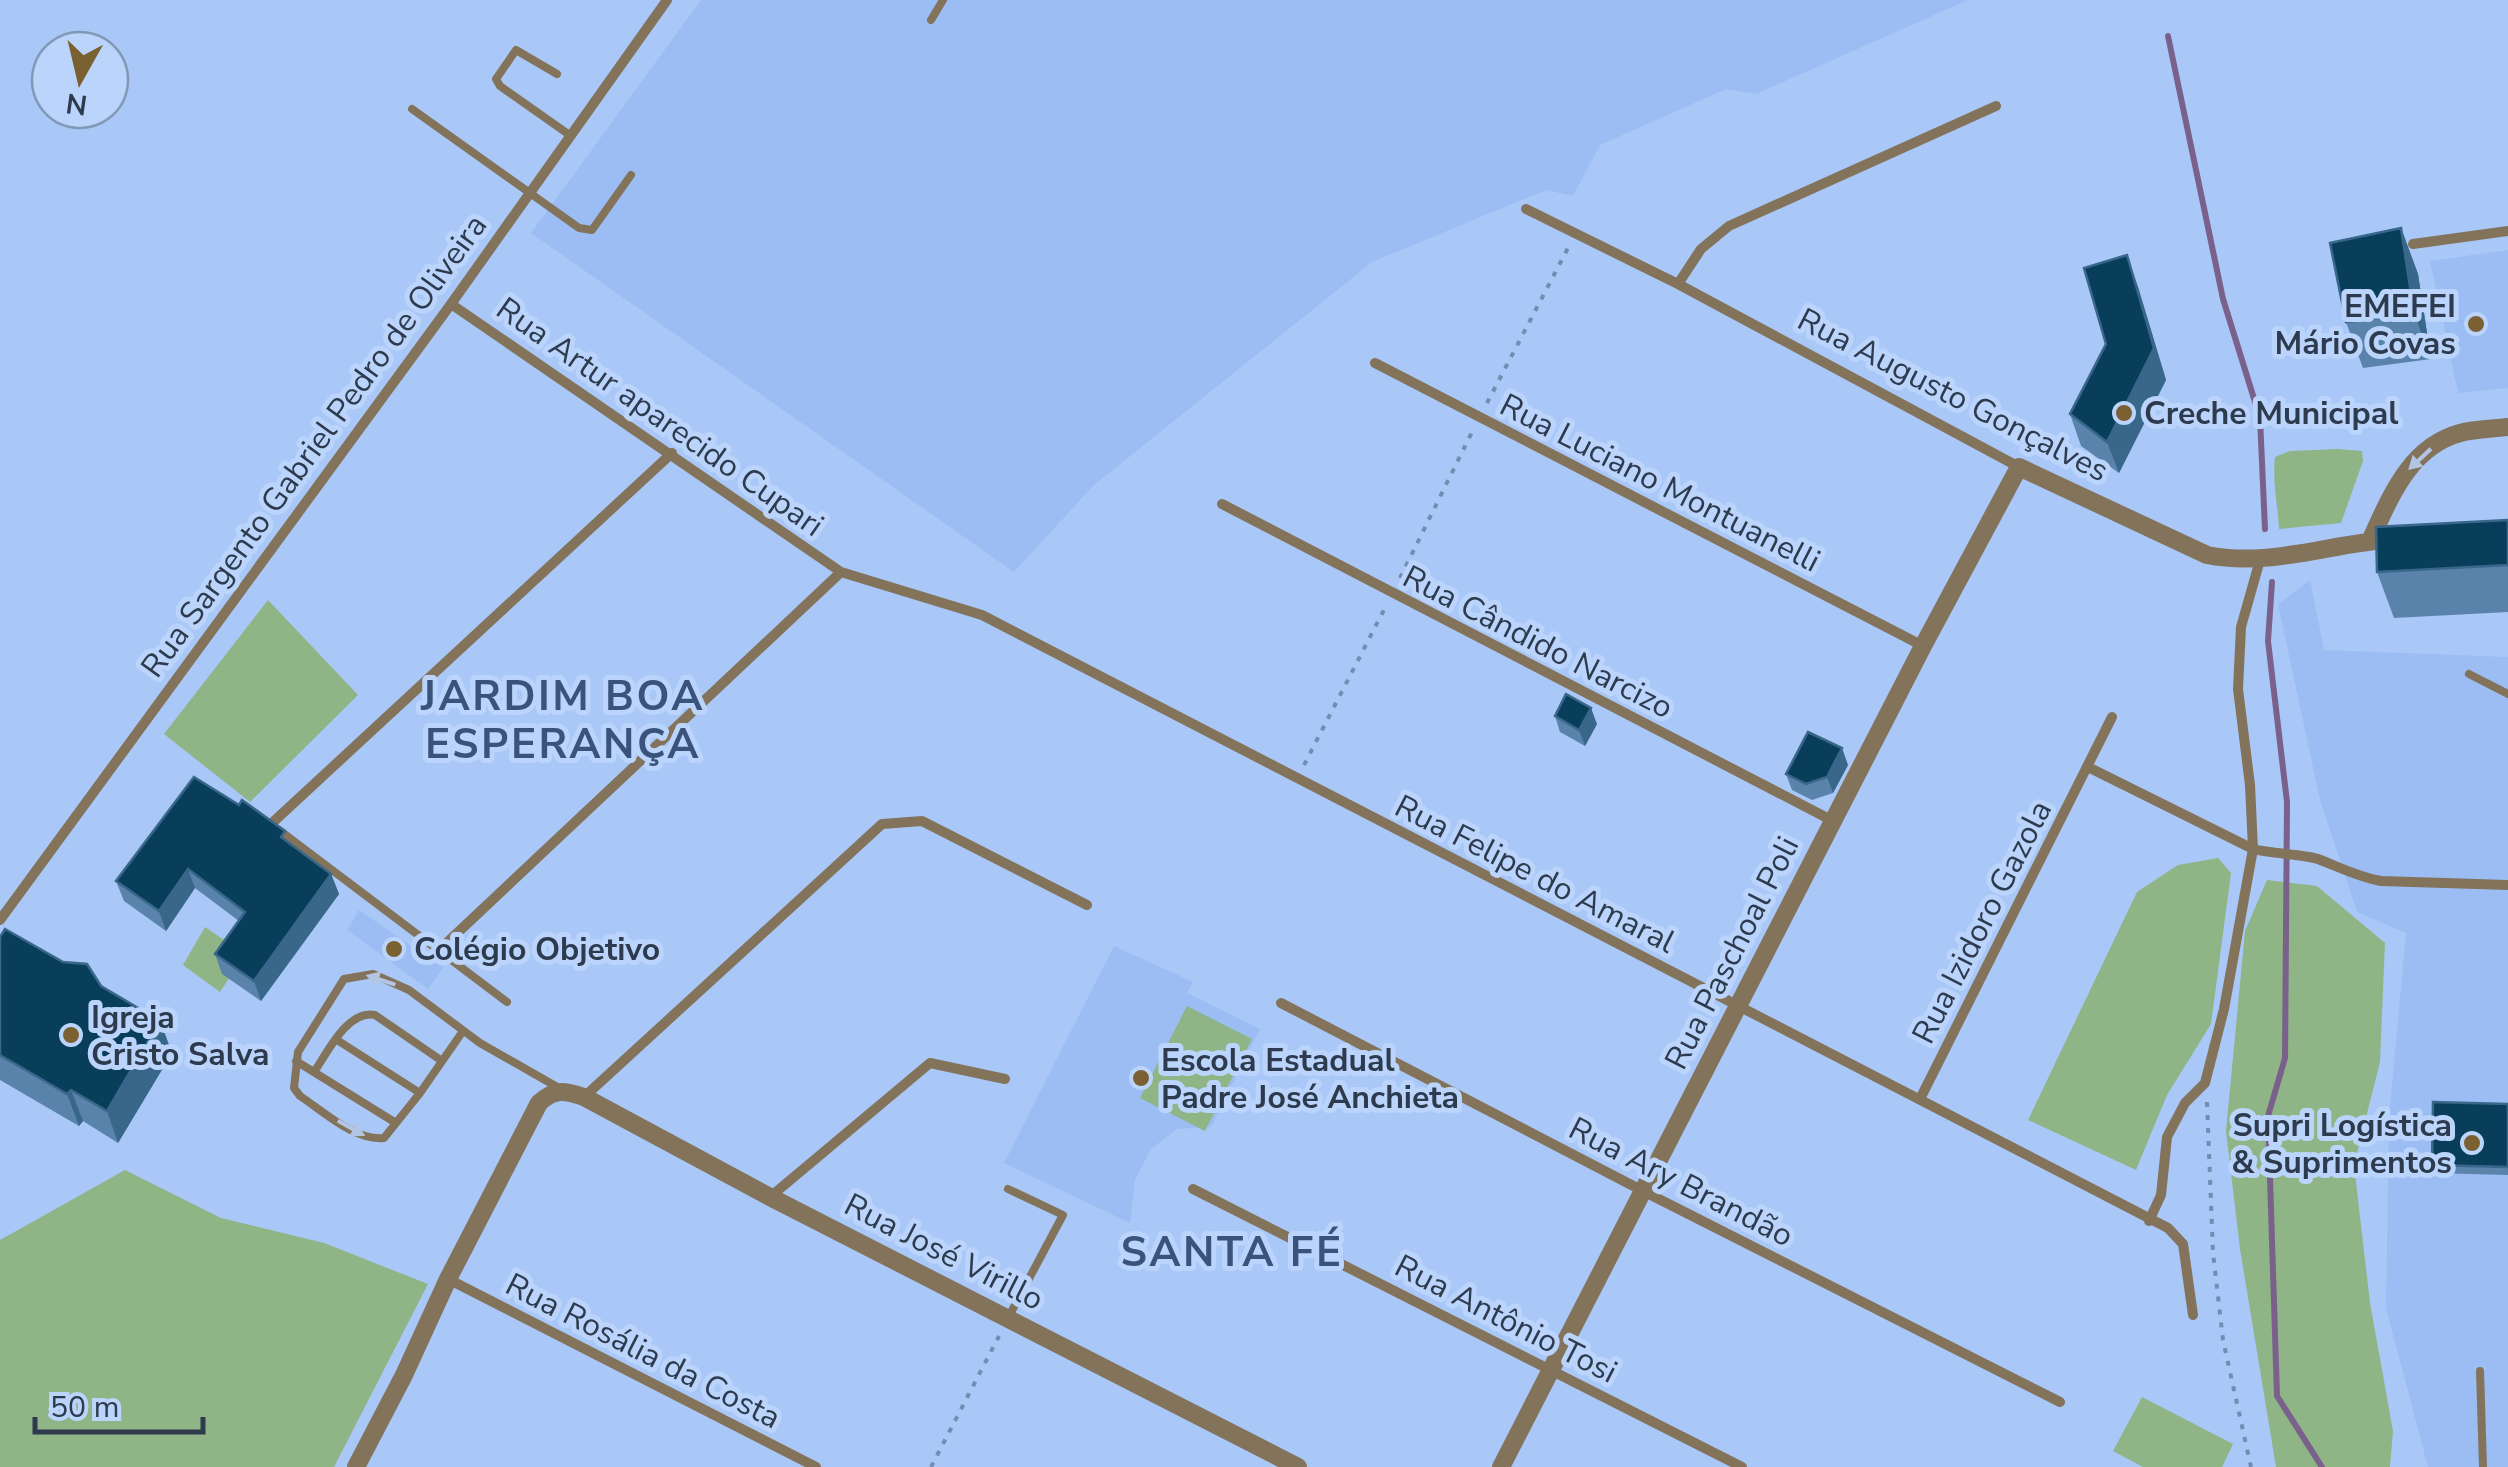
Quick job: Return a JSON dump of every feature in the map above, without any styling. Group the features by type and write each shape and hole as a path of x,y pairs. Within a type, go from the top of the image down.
{"street":[{"name":"Rua Sargento Gabriel Pedro de Oliveira","path":"0,920 451,304 668,0"},
{"path":"1678,284 1701,250 1730,226 1996,106"},
{"name":"Rua Augusto Gonçalves","path":"1526,209 1678,284 2020,468 2207,555 2260,560 2370,540 2423,538"},
{"path":"2413,244 2508,231"},
{"name":"Rua Artur aparecido Cupari","path":"451,304 841,572"},
{"name":"Rua Luciano Montuanelli","path":"1374,363 1922,646"},
{"path":"2370,540 2397,482 2424,452 2458,434 2508,427"},
{"path":"271,824 672,453"},
{"name":"Rua Paschoal Poli","path":"1501,1467 1922,646 2020,468"},
{"name":"Rua Cândido Narcizo","path":"1222,504 1833,821"},
{"path":"2150,1221 2161,1194 2167,1137 2185,1103 2206,1083 2224,1009 2253,849 2238,689 2241,627 2260,560"},
{"path":"437,952 841,572"},
{"name":"Rua Felipe do Amaral","path":"841,572 982,615 2168,1228 2183,1244 2193,1314"},
{"name":"Rua Izidoro Gazola","path":"1920,1099 2112,718"},
{"path":"2090,768 2253,849 2278,856 2316,858 2380,881 2508,885"},
{"path":"584,1098 882,824 922,822 1087,905"},
{"name":"Rua Ary Brandão","path":"1281,1003 2060,1402"},
{"path":"770,1197 930,1063 1004,1079"},
{"path":"356,1467 540,1103 550,1093 563,1090"},
{"name":"Rua José Virillo","path":"563,1090 1298,1467"},
{"name":"Rua Antônio Tosi","path":"1194,1189 1742,1467"},
{"name":"Rua Rosália da Costa","path":"448,1279 816,1467"}],"lane":[{"path":"932,20 943,0"},
{"path":"557,74 516,50 496,78 500,86 570,136"},
{"path":"412,109 579,228 592,230 630,175"},
{"path":"2469,674 2508,694"},
{"path":"271,824 507,1002"},
{"path":"463,1031 384,1138 376,1140 356,1133 296,1092 293,1083 298,1052 344,980 360,974 372,974 409,990 463,1031 563,1090"},
{"path":"314,1072 353,1020 368,1013 442,1062"},
{"path":"338,1040 420,1093"},
{"path":"296,1062 396,1123"},
{"path":"1008,1189 1063,1215 1008,1318"},
{"path":"2480,1371 2483,1467"}],"path":[{"path":"1297,778 1574,234"},
{"path":"2206,1083 2215,1270 2224,1340 2250,1467"},
{"path":"931,1467 1008,1318"}],"shaded area":[{"path":"701,0 1968,0 1756,94 1726,89 1600,145 1573,196 1546,190 1372,262 1093,486 1014,572 531,233"},
{"name":"EMEFEI Mário Covas","path":"2508,250 2508,388 2458,393 2430,261"},
{"path":"2310,580 2324,650 2508,657 2508,1467 2428,1467 2386,1308 2389,1118 2406,933 2357,912 2320,800 2278,604"},
{"name":"Colégio Objetivo","path":"359,910 443,968 428,989 347,930"},
{"name":"Escola Estadual Padre José Anchieta","path":"1114,946 1193,982 1187,993 1260,1029 1211,1127 1177,1129 1151,1149 1135,1180 1130,1223 1004,1163"}],"green space":[{"path":"2290,451 2362,451 2363,461 2341,523 2279,529 2275,457"},
{"path":"268,600 358,695 250,802 164,734"},
{"path":"2218,858 2231,873 2211,1024 2167,1095 2136,1170 2028,1120 2137,892 2178,865"},
{"path":"2267,880 2317,886 2385,943 2380,1062 2354,1165 2370,1303 2393,1431 2390,1467 2276,1467 2240,1249 2226,1131 2245,931"},
{"path":"205,927 245,954 220,992 183,965"},
{"path":"1187,1006 1252,1039 1205,1131 1140,1098"},
{"path":"125,1170 221,1218 324,1243 428,1284 334,1467 0,1467 0,1240"},
{"path":"2142,1397 2233,1444 2222,1467 2143,1467 2113,1451"}],"building":[{"path":"2401,228 2414,313 2346,322 2330,243"},
{"path":"2127,255 2154,348 2107,442 2070,414 2106,344 2084,268"},
{"path":"2508,520 2508,565 2377,572 2376,527"},
{"path":"1566,694 1591,708 1579,730 1555,716"},
{"path":"1808,732 1842,748 1827,777 1806,784 1786,774"},
{"path":"194,777 239,805 242,800 285,831 281,837 331,874 254,981 215,954 245,912 188,869 159,911 116,881"},
{"name":"Igreja Cristo Salva","path":"5,929 63,962 87,964 101,986 160,1021 107,1111 71,1090 67,1094 0,1055 0,937"},
{"name":"Supri Logística & Suprimentos","path":"2433,1102 2508,1104 2508,1167 2432,1165"}],"waterway":[{"path":"2168,36 2223,299 2260,418 2265,529"},
{"path":"2272,582 2268,641 2287,802 2285,1058 2268,1116 2277,1396 2322,1467"}],"place":[{"name":"EMEFEI Mário Covas","path":"2476,324"},
{"name":"Creche Municipal","path":"2124,413"},
{"name":"Colégio Objetivo","path":"394,949"},
{"name":"Igreja Cristo Salva","path":"71,1035"},
{"name":"Escola Estadual Padre José Anchieta","path":"1141,1078"},
{"name":"Supri Logística & Suprimentos","path":"2472,1143"}],"district":[{"name":"JARDIM BOA ESPERANÇA","path":"563,720"},
{"name":"SANTA FÉ","path":"1232,1252"}]}
